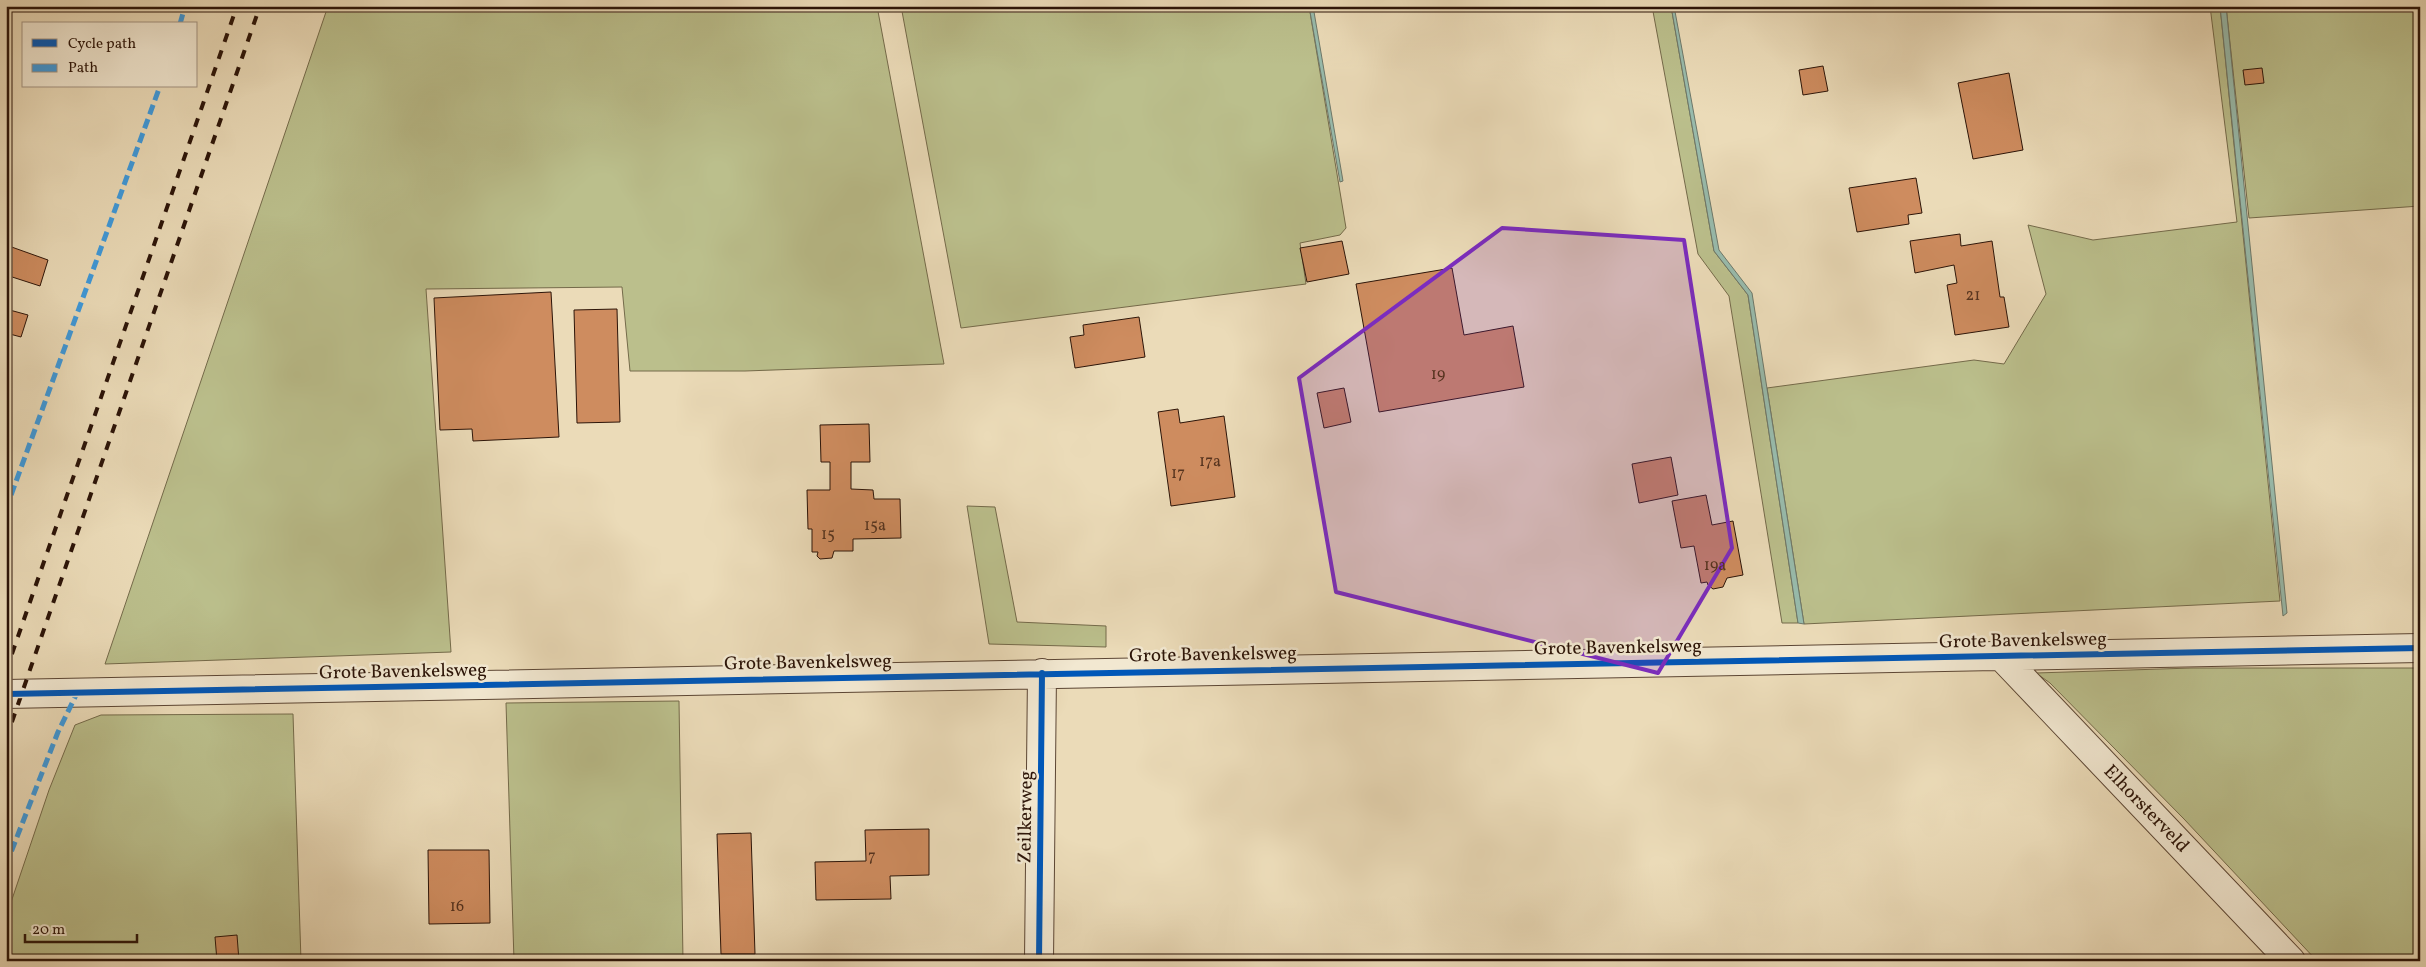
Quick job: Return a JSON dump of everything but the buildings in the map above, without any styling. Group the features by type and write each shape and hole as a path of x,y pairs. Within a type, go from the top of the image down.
{"street":[{"name":"Grote Bavenkelsweg","path":"6,694 2420,648"},
{"name":"Elhorsterveld","path":"2002,656 2291,961"},
{"name":"Zeilkerweg","path":"1039,961 1042,673"}],"highlighted area":[{"path":"1502,228 1684,240 1732,548 1658,673 1336,592 1299,378"}],"green space":[{"path":"328,6 877,6 944,364 745,371 630,371 622,287 426,289 451,652 105,664"},
{"path":"901,6 1309,6 1346,228 1340,235 1300,243 1306,284 961,328"},
{"path":"1652,6 1671,6 1714,251 1748,295 1798,623 1782,623 1729,296 1698,254"},
{"path":"2210,6 2220,6 2280,601 1804,624 1767,388 1974,360 2004,364 2046,294 2028,225 2093,240 2237,222"},
{"path":"2226,6 2420,6 2420,206 2249,218"},
{"path":"967,506 995,507 1017,622 1106,626 1106,647 989,644"},
{"path":"2192,668 2420,668 2420,961 2317,961 2184,819 2050,683 2036,673"},
{"path":"679,701 683,961 514,961 506,703"},
{"path":"293,714 301,961 6,961 6,917 49,790 75,725 101,715"}],"shaded area":[{"path":"1309,6 1313,6 1343,181 1340,182"},
{"path":"1671,6 1674,6 1719,250 1752,293 1804,624 1798,623 1748,295 1714,251"},
{"path":"2220,6 2226,6 2287,613 2283,616"}],"railway":[{"path":"6,671 237,6"},
{"path":"6,739 260,6"}],"marked path":[{"path":"181,22 185,6"},
{"path":"6,509 159,88"},
{"path":"6,865 58,732 77,693"}],"cycle path":[{"path":"6,694 2420,648"},
{"path":"1039,961 1042,673"}]}
